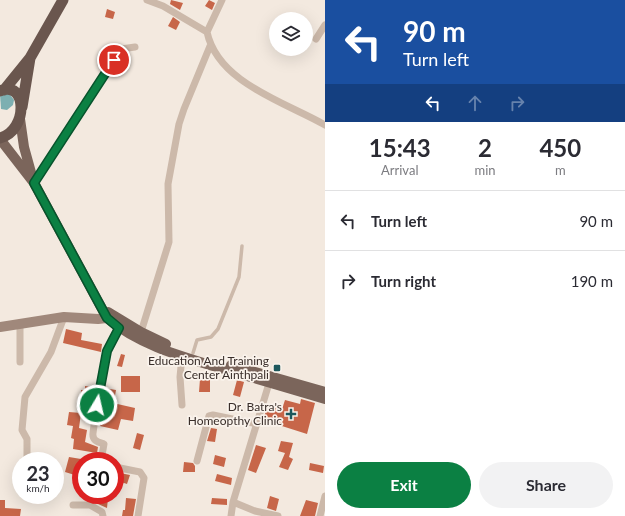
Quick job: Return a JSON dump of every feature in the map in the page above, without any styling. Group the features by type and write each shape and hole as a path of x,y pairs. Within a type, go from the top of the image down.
{"highway":[{"path":"1,90 30,58 62,0"},
{"path":"0,139 8,135 20,120 30,58"},
{"path":"1,90 14,92 19,97 22,108"}],"main road":[{"path":"20,120 24,147 34,183"},
{"path":"0,139 34,183 102,308 119,328 149,344 182,356 270,380 325,392"},
{"path":"0,327 64,317 111,317 161,342 325,399"}],"street":[{"path":"147,0 169,10 207,32"},
{"path":"222,0 207,32 210,46 225,66 265,96 325,125"},
{"path":"316,39 325,24"},
{"path":"140,332 169,242 168,184 179,124 210,46"},
{"path":"34,183 121,49 135,47"},
{"path":"27,452 27,439 22,430 25,397 51,352 64,317"},
{"path":"20,323 20,362"},
{"path":"103,452 104,444 95,441 93,433 107,351 119,328"},
{"path":"182,356 180,377 182,405"},
{"path":"231,516 233,502 270,380"},
{"path":"197,461 209,416 213,415 257,424"},
{"path":"124,469 140,472 144,478 138,516"},
{"path":"320,516 325,496"},
{"path":"233,502 255,511 278,516"},
{"path":"73,505 90,505 102,512 103,516"}],"lane":[{"path":"193,353 197,340 211,337 218,329 239,277 242,260 242,246"}],"water":[{"path":"9,93 14,100 13,105 7,110 1,109 0,94"}],"building":[{"path":"171,0 183,3 180,10 170,4"},
{"path":"209,0 215,3 212,10 205,6"},
{"path":"107,9 115,12 113,19 105,17"},
{"path":"173,17 180,22 176,30 168,26"},
{"path":"66,329 82,333 81,340 102,344 101,352 63,343"},
{"path":"121,354 125,355 122,367 117,366"},
{"path":"121,376 140,376 140,392 121,392"},
{"path":"200,379 210,380 210,392 199,392"},
{"path":"237,380 244,382 240,397 233,395"},
{"path":"85,386 94,387 92,400 87,399 85,411 80,410 81,390 85,390"},
{"path":"104,388 116,390 114,401 103,399"},
{"path":"301,399 315,403 307,434 263,420 268,405 282,409 285,400 300,404"},
{"path":"113,403 135,408 133,421 121,419 118,430 100,426 103,415 110,416"},
{"path":"69,412 81,413 79,428 87,430 85,442 98,447 97,452 73,449 74,439 71,438 73,426 67,425"},
{"path":"211,428 217,429 215,442 207,441"},
{"path":"137,433 144,435 140,450 133,448"},
{"path":"281,441 293,443 289,457 293,459 288,470 279,467 285,453 278,451"},
{"path":"256,445 266,448 256,473 248,470"},
{"path":"215,455 226,458 224,467 213,464"},
{"path":"69,457 72,458 72,474 65,472"},
{"path":"184,462 193,463 195,466 195,472 183,472"},
{"path":"310,463 324,466 323,473 309,470"},
{"path":"124,474 130,475 127,484 124,483"},
{"path":"217,474 232,478 231,485 215,481"},
{"path":"270,496 279,499 276,511 267,508"},
{"path":"126,498 136,499 133,516 122,516 123,510 125,510"},
{"path":"212,498 227,499 227,505 211,504"},
{"path":"0,500 5,500 5,508 21,509 20,516 0,516"},
{"path":"306,500 318,503 315,516 300,516"},
{"path":"98,504 107,504 107,508"}],"place":[{"name":"Education And Training Center Ainthpali","path":"277,368"},
{"name":"Dr. Batra's Homeopthy Clinic","path":"291,414"}],"route":[{"path":"97,405 105,357 111,340 119,328 107,318 34,183 114,60"}]}
